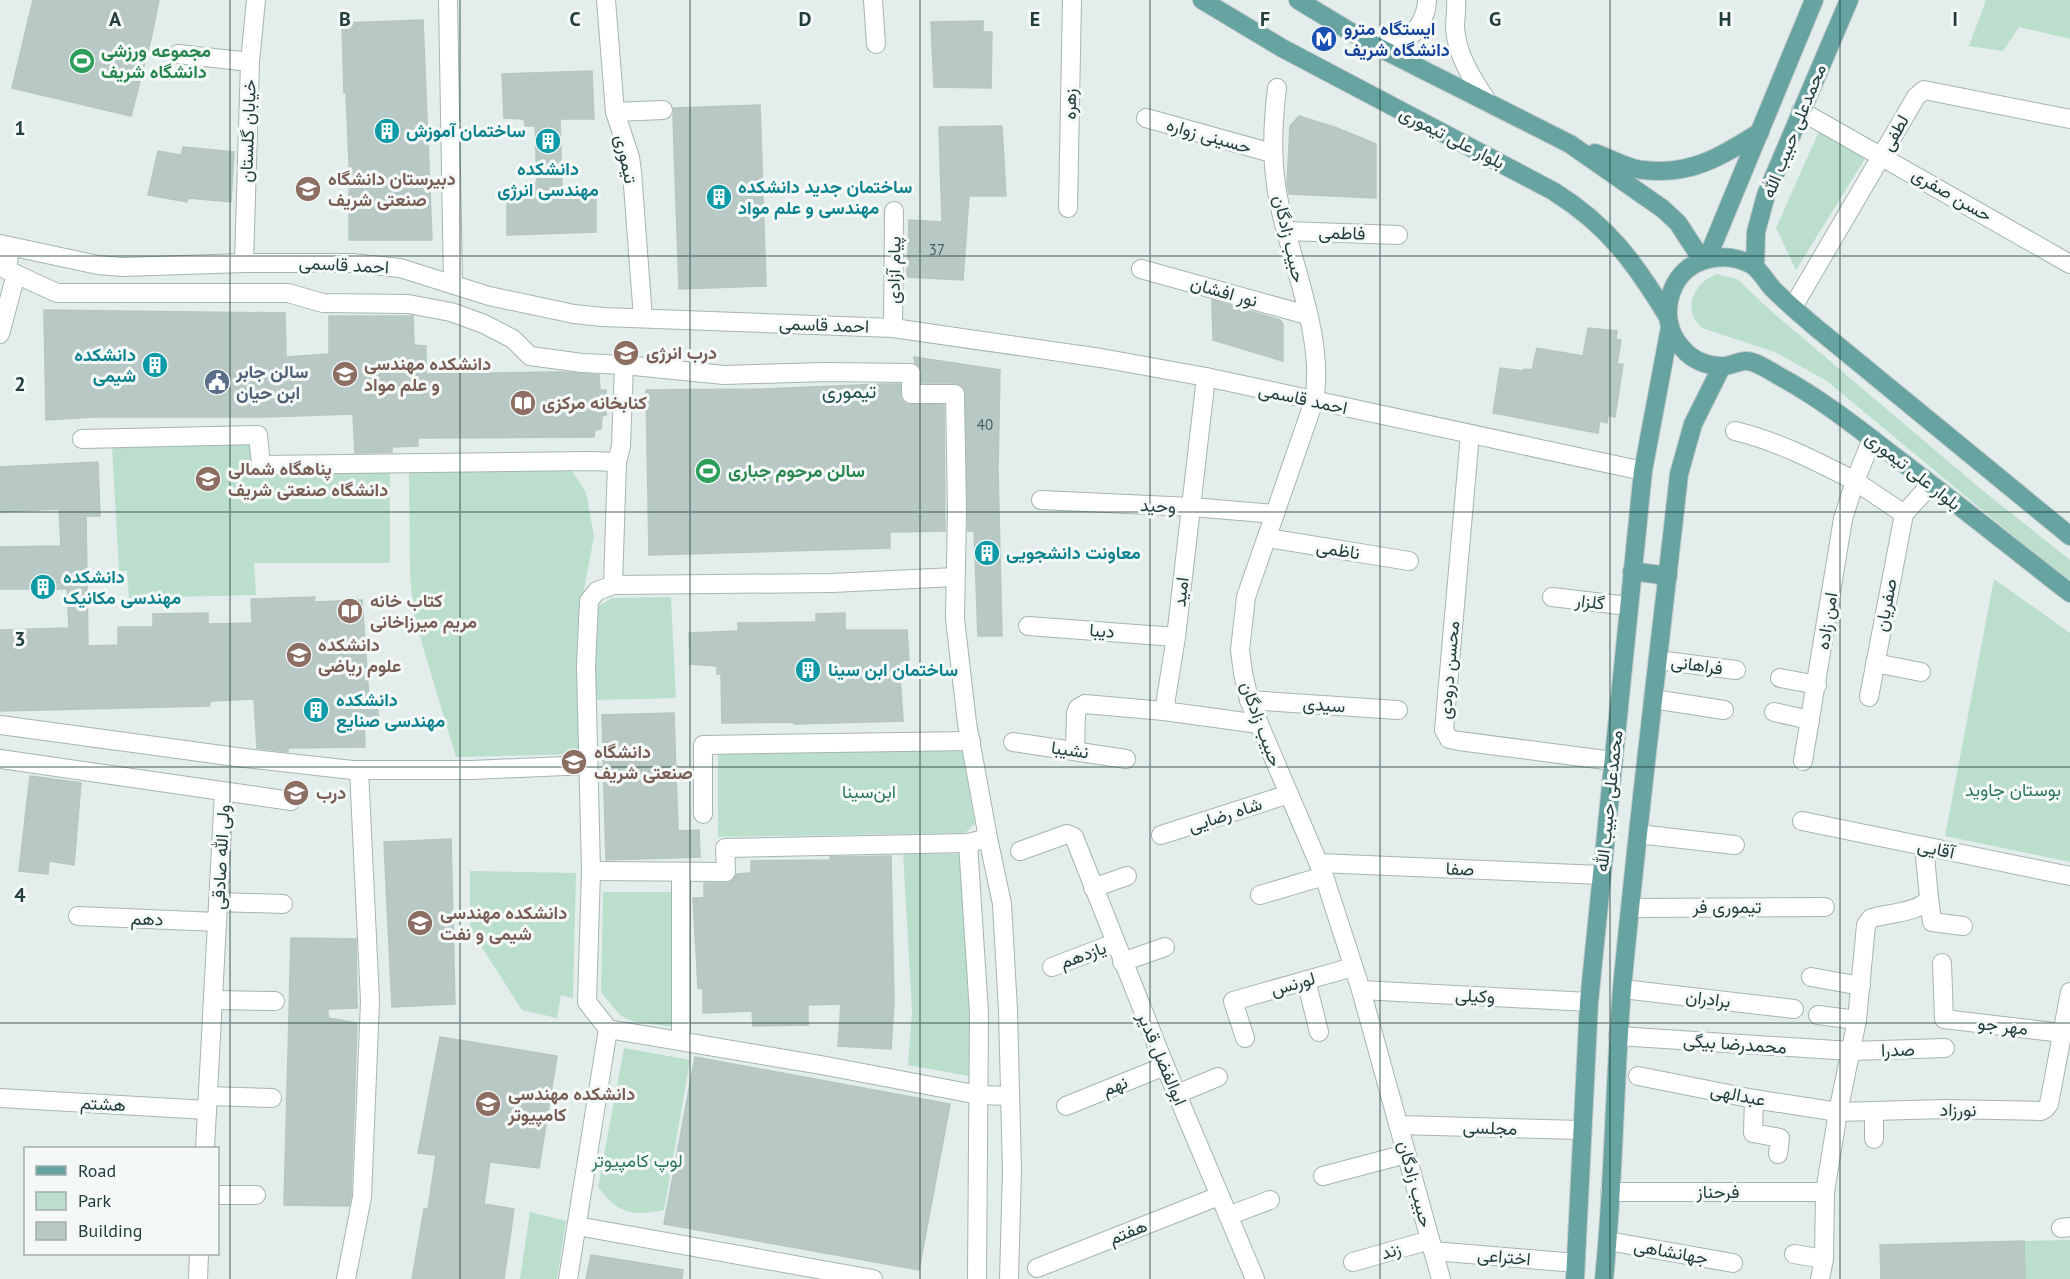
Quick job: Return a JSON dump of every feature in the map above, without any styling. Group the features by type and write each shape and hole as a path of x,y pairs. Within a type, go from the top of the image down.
{"main road":[{"name":"بلوار علی تیموری","path":"1202,0 1282,48 1573,203 1605,229 1644,279 1682,349 1707,364 1722,366 1747,361 1788,381 1872,439 2070,593"},
{"path":"1299,0 1364,40 1570,144 1641,170 1680,171 1718,158 1760,132"},
{"name":"محمدعلی حبیب الله","path":"1576,1271 1581,1130 1589,1002 1601,875 1642,471 1669,322 1669,299 1676,283 1687,270 1705,260 1814,0"},
{"name":"محمدعلی حبیب الله","path":"1755,266 1756,232 1766,195 1849,0"},
{"path":"1570,144 1663,209 1678,223 1705,260 1724,256 1740,259 1755,266 1773,289 1793,307 2070,536"},
{"name":"محمدعلی حبیب الله","path":"1604,1279 1608,1241 1618,1036 1638,834 1679,474 1693,424 1722,366"},
{"path":"1632,571 1668,576"}],"street":[{"name":"خیابان گلستان","path":"244,263 250,62 256,0"},
{"path":"448,0 453,284"},
{"name":"تیموری","path":"606,0 615,112 630,157 632,172 643,318"},
{"path":"873,0 876,44"},
{"name":"زهره","path":"1068,208 1072,0"},
{"path":"1427,4 1432,12 1446,14 1453,10 1457,2"},
{"path":"1457,2 1455,30 1465,67 1487,101"},
{"path":"1364,40 1397,44 1405,40 1420,24 1427,4"},
{"path":"178,54 250,62"},
{"name":"حبیب زادگان","path":"1277,88 1272,126 1272,153 1280,207 1308,315 1317,372 1314,401 1246,597 1240,650 1243,673 1249,700 1322,869 1361,990 1441,1279"},
{"name":"لطفی","path":"1793,307 1916,97 1923,90 2070,119"},
{"path":"615,112 663,110"},
{"name":"حسن صفری","path":"1801,111 2070,264"},
{"name":"حسینی زواره","path":"1146,118 1272,153"},
{"name":"پیام آزادی","path":"893,328 894,211"},
{"name":"فاطمی","path":"1286,231 1398,235"},
{"path":"5,246 7,270 57,293 288,293 324,303 408,304 451,312 484,324 513,339 530,356 582,363 724,375 825,372 911,374 911,394 955,394 957,511 955,619 971,741 1002,904 1012,1171 1009,1279"},
{"name":"احمد قاسمی","path":"5,246 98,265 123,267 244,263 352,263 400,268 489,296 574,315 893,328 1101,358 1206,377 1642,471"},
{"name":"نور افشان","path":"1141,269 1308,315"},
{"path":"0,334 16,274"},
{"path":"613,585 617,462 621,446 624,366"},
{"name":"امید","path":"1164,711 1176,637 1206,377"},
{"path":"1735,431 1752,435 1801,454 1855,481 1904,514 1931,484"},
{"name":"محسن درودی","path":"1470,434 1444,730 1449,739 1459,741 1613,761"},
{"path":"82,439 258,435 261,465 591,460 617,462"},
{"name":"امن زاده","path":"1803,761 1843,519 1872,439"},
{"name":"وحید","path":"1041,500 1192,507 1275,514"},
{"name":"صفریان","path":"1869,697 1904,514"},
{"name":"ناظمی","path":"1267,538 1409,561"},
{"path":"956,578 832,583 613,585 597,591 589,601 586,666 591,871 587,1002 608,1029 979,1095 1010,1096"},
{"name":"گلزار","path":"1552,597 1628,606"},
{"name":"دیبا","path":"1028,626 1176,637"},
{"name":"فراهانی","path":"1658,660 1736,670"},
{"path":"1875,663 1921,672"},
{"path":"1780,678 1817,685"},
{"path":"1653,699 1724,710"},
{"name":"سیدی","path":"1249,700 1398,710"},
{"name":"نشیبا","path":"1075,751 1076,713 1078,708 1085,704 1164,711"},
{"path":"1164,711 1259,724"},
{"path":"1774,712 1810,720"},
{"path":"0,725 236,757 359,770 472,770 588,765"},
{"path":"703,814 703,745 971,741"},
{"name":"نشیبا","path":"1013,742 1126,759"},
{"name":"ولی الله صادقی","path":"0,759 224,792 205,1147"},
{"path":"346,1279 362,1197 370,1001 359,770"},
{"path":"224,792 291,801"},
{"name":"شاه رضایی","path":"1161,835 1289,794"},
{"name":"آقایی","path":"1802,821 2070,876"},
{"name":"ابوالفضل قدیر","path":"1020,851 1067,834 1074,837 1122,962 1255,1279"},
{"path":"1638,834 1736,845"},
{"path":"591,871 726,872 725,848 968,843 988,838"},
{"path":"968,843 979,1013 977,1279"},
{"path":"1923,846 1932,922 1963,926"},
{"name":"صفا","path":"1260,896 1322,869 1601,875"},
{"path":"681,872 681,1041"},
{"path":"1093,888 1127,876"},
{"path":"1820,1279 1824,1259 1825,1192 1838,1112 1857,1020 1866,925 1871,918 1923,905 1929,898"},
{"path":"218,902 283,904"},
{"name":"تیموری فر","path":"1630,908 1825,907"},
{"name":"دهم","path":"78,916 217,922"},
{"name":"یازدهم","path":"1052,967 1115,943"},
{"path":"1122,962 1165,947"},
{"name":"مهر جو","path":"1942,963 1944,1019 2062,1033"},
{"name":"لورنس","path":"1245,1038 1233,1001 1353,967"},
{"path":"1811,977 1861,986"},
{"path":"1306,980 1319,1032"},
{"name":"برادران","path":"1623,988 1794,1010"},
{"name":"وکیلی","path":"1361,990 1589,1002"},
{"name":"نورزاد","path":"1838,1112 1945,1109 2040,1112 2045,1110 2062,1079 2062,1033 2070,992"},
{"path":"213,1000 275,1001"},
{"path":"1818,1015 1857,1020"},
{"path":"568,1279 608,1029"},
{"name":"محمدرضا بیگی","path":"1618,1036 1851,1051"},
{"name":"صدرا","path":"1851,1051 1945,1048"},
{"name":"نهم","path":"1066,1106 1165,1066"},
{"name":"عبدالهی","path":"1638,1076 1754,1099 1838,1112"},
{"path":"1177,1094 1218,1077"},
{"name":"هشتم","path":"0,1103 207,1103 272,1098"},
{"path":"1754,1099 1753,1133 1780,1138 1778,1154"},
{"path":"1874,1111 1874,1139"},
{"name":"مجلسی","path":"1399,1125 1581,1130"},
{"path":"1323,1176 1406,1154"},
{"name":"فرحناز","path":"1610,1192 1825,1192"},
{"path":"219,1195 256,1195"},
{"name":"هفتم","path":"1037,1268 1219,1196"},
{"path":"1228,1216 1270,1200"},
{"path":"577,1226 792,1272 873,1279"},
{"name":"جهانشاهی","path":"1608,1241 1733,1263"},
{"name":"اختراعی","path":"1431,1245 1576,1271"},
{"name":"زند","path":"1353,1262 1431,1245"},
{"path":"1794,1254 1824,1259"},
{"path":"198,1279 199,1255"}],"green space":[{"path":"1986,0 2070,0 2070,39 2019,27 2003,51 1969,46"},
{"path":"1820,129 1866,157 1796,270 1776,228"},
{"path":"1717,274 1737,279 1771,311 1982,490 2070,560 2070,583 1827,381 1775,352 1702,328 1692,313 1693,297 1702,283"},
{"path":"252,443 254,472 390,470 390,563 254,563 256,595 129,598 127,571 119,571 112,446"},
{"path":"552,467 572,471 586,492 594,537 582,600 580,754 456,757 414,617 410,575 409,468"},
{"name":"بوستان جاوید","path":"1994,579 2070,633 2070,862 1945,836"},
{"path":"671,597 676,698 594,700 594,609 612,598"},
{"name":"ابن‌سینا","path":"962,750 975,824 965,833 718,837 718,751"},
{"path":"903,852 964,854 975,1077 908,1065 912,1012"},
{"path":"470,871 576,873 573,998 561,995 557,1018 522,1010 470,929"},
{"path":"603,892 677,892 674,1027 632,1021 620,1015 601,992"},
{"name":"لوپ کامپیوتر","path":"624,1048 690,1060 664,1210 643,1213 626,1211 612,1203 598,1187"},
{"path":"530,1212 566,1221 557,1279 520,1279"},
{"path":"2070,1240 2070,1279 2025,1279 2024,1241"}],"building":[{"name":"مجموعه ورزشی دانشگاه شریف","path":"33,0 159,0 131,116 12,88"},
{"name":"ساختمان آموزش","path":"423,20 432,240 349,240 349,162 342,23"},
{"path":"983,21 983,32 992,32 991,88 934,87 931,22"},
{"name":"دانشکده مهندسی انرژی","path":"592,71 594,119 560,119 562,188 596,188 596,232 507,235 507,192 527,191 527,182 537,183 535,126 525,126 524,119 504,118 502,74"},
{"name":"ساختمان جدید دانشکده مهندسی و علم مواد","path":"760,105 766,286 679,289 674,108"},
{"path":"1299,116 1376,144 1376,198 1289,194 1287,184 1290,126"},
{"path":"1002,126 1006,196 969,196 963,280 907,277 909,220 942,222 939,127"},
{"path":"183,147 234,152 231,202 188,198 187,202 148,195 158,151 181,155"},
{"path":"1212,300 1280,320 1283,324 1283,361 1213,340"},
{"path":"44,310 285,313 286,357 329,354 329,316 413,316 414,345 426,346 426,374 561,372 599,375 600,390 606,390 606,415 602,416 601,429 595,430 594,437 418,438 418,446 392,447 392,452 355,453 353,414 265,417 95,417 46,420"},
{"path":"1588,328 1617,331 1616,339 1621,340 1617,364 1623,364 1615,417 1608,415 1607,423 1600,421 1598,433 1493,413 1500,368 1532,370 1537,348 1583,356"},
{"path":"914,357 1000,370 998,469 1002,636 978,636 974,531 968,531 965,389 956,383 922,383 921,368 915,363"},
{"path":"900,384 901,399 906,404 944,405 945,531 890,532 890,548 649,555 646,390 764,389"},
{"name":"دانشکده مهندسی مکانیک","path":"98,462 100,516 86,516 88,646 118,645 118,627 153,627 153,614 208,613 208,624 252,623 251,599 315,597 314,602 362,600 369,698 378,699 378,716 364,716 365,747 288,748 288,752 257,748 254,699 211,701 209,706 0,711 0,630 69,628 67,589 0,589 0,547 61,546 59,509 0,512 0,467"},
{"name":"ساختمان ابن سینا","path":"845,613 845,630 907,630 909,660 899,662 903,721 722,723 721,674 717,674 717,666 690,664 689,633 738,631 738,623 816,622 816,614"},
{"path":"674,713 678,831 699,830 700,857 606,860 602,715"},
{"path":"30,776 81,783 74,865 49,861 48,874 19,871"},
{"name":"دانشکده مهندسی شیمی و نفت","path":"451,839 455,1004 392,1007 384,842"},
{"path":"891,856 894,1003 891,1049 838,1046 841,1004 808,1005 808,1025 753,1026 752,1011 703,1013 703,989 698,988 693,898 704,898 704,883 727,883 732,881 737,874 751,873 751,861 830,860 830,857"},
{"path":"291,938 356,939 357,1008 328,1009 328,1018 357,1023 349,1206 284,1205"},
{"name":"دانشکده مهندسی کامپیوتر","path":"440,1037 557,1056 539,1168 490,1162 484,1204 514,1209 504,1279 412,1279 424,1209 428,1209 436,1155 418,1153"},
{"path":"695,1057 950,1104 919,1270 664,1224"},
{"path":"2024,1241 2025,1279 1881,1279 1880,1245"},
{"path":"591,1255 683,1270 682,1279 586,1279"}],"place":[{"name":"ایستگاه مترو دانشگاه شریف","path":"1324,39"},
{"name":"مجموعه ورزشی دانشگاه شریف","path":"82,61"},
{"name":"ساختمان آموزش","path":"387,131"},
{"name":"دانشکده مهندسی انرژی","path":"548,141"},
{"name":"دبیرستان دانشگاه صنعتی شریف","path":"308,189"},
{"name":"ساختمان جدید دانشکده مهندسی و علم مواد","path":"719,197"},
{"name":"درب انرژی","path":"626,353"},
{"name":"دانشکده شیمی","path":"155,365"},
{"name":"دانشکده مهندسی و علم مواد","path":"345,374"},
{"name":"سالن جابر ابن حیان","path":"217,382"},
{"name":"کنابخانه مرکزی","path":"523,403"},
{"name":"سالن مرحوم جباری","path":"708,471"},
{"name":"پناهگاه شمالی دانشگاه صنعتی شریف","path":"208,479"},
{"name":"معاونت دانشجویی","path":"987,553"},
{"name":"دانشکده مهندسی مکانیک","path":"43,587"},
{"name":"کتاب خانه مریم میرزاخانی","path":"350,611"},
{"name":"دانشکده علوم ریاضی","path":"299,655"},
{"name":"ساختمان ابن سینا","path":"808,670"},
{"name":"دانشکده مهندسی صنایع","path":"316,710"},
{"name":"دانشگاه صنعتی شریف","path":"574,762"},
{"name":"درب","path":"296,793"},
{"name":"دانشکده مهندسی شیمی و نفت","path":"420,923"},
{"name":"دانشکده مهندسی کامپیوتر","path":"488,1104"}],"district":[{"name":"تیموری","path":"849,391"}]}
